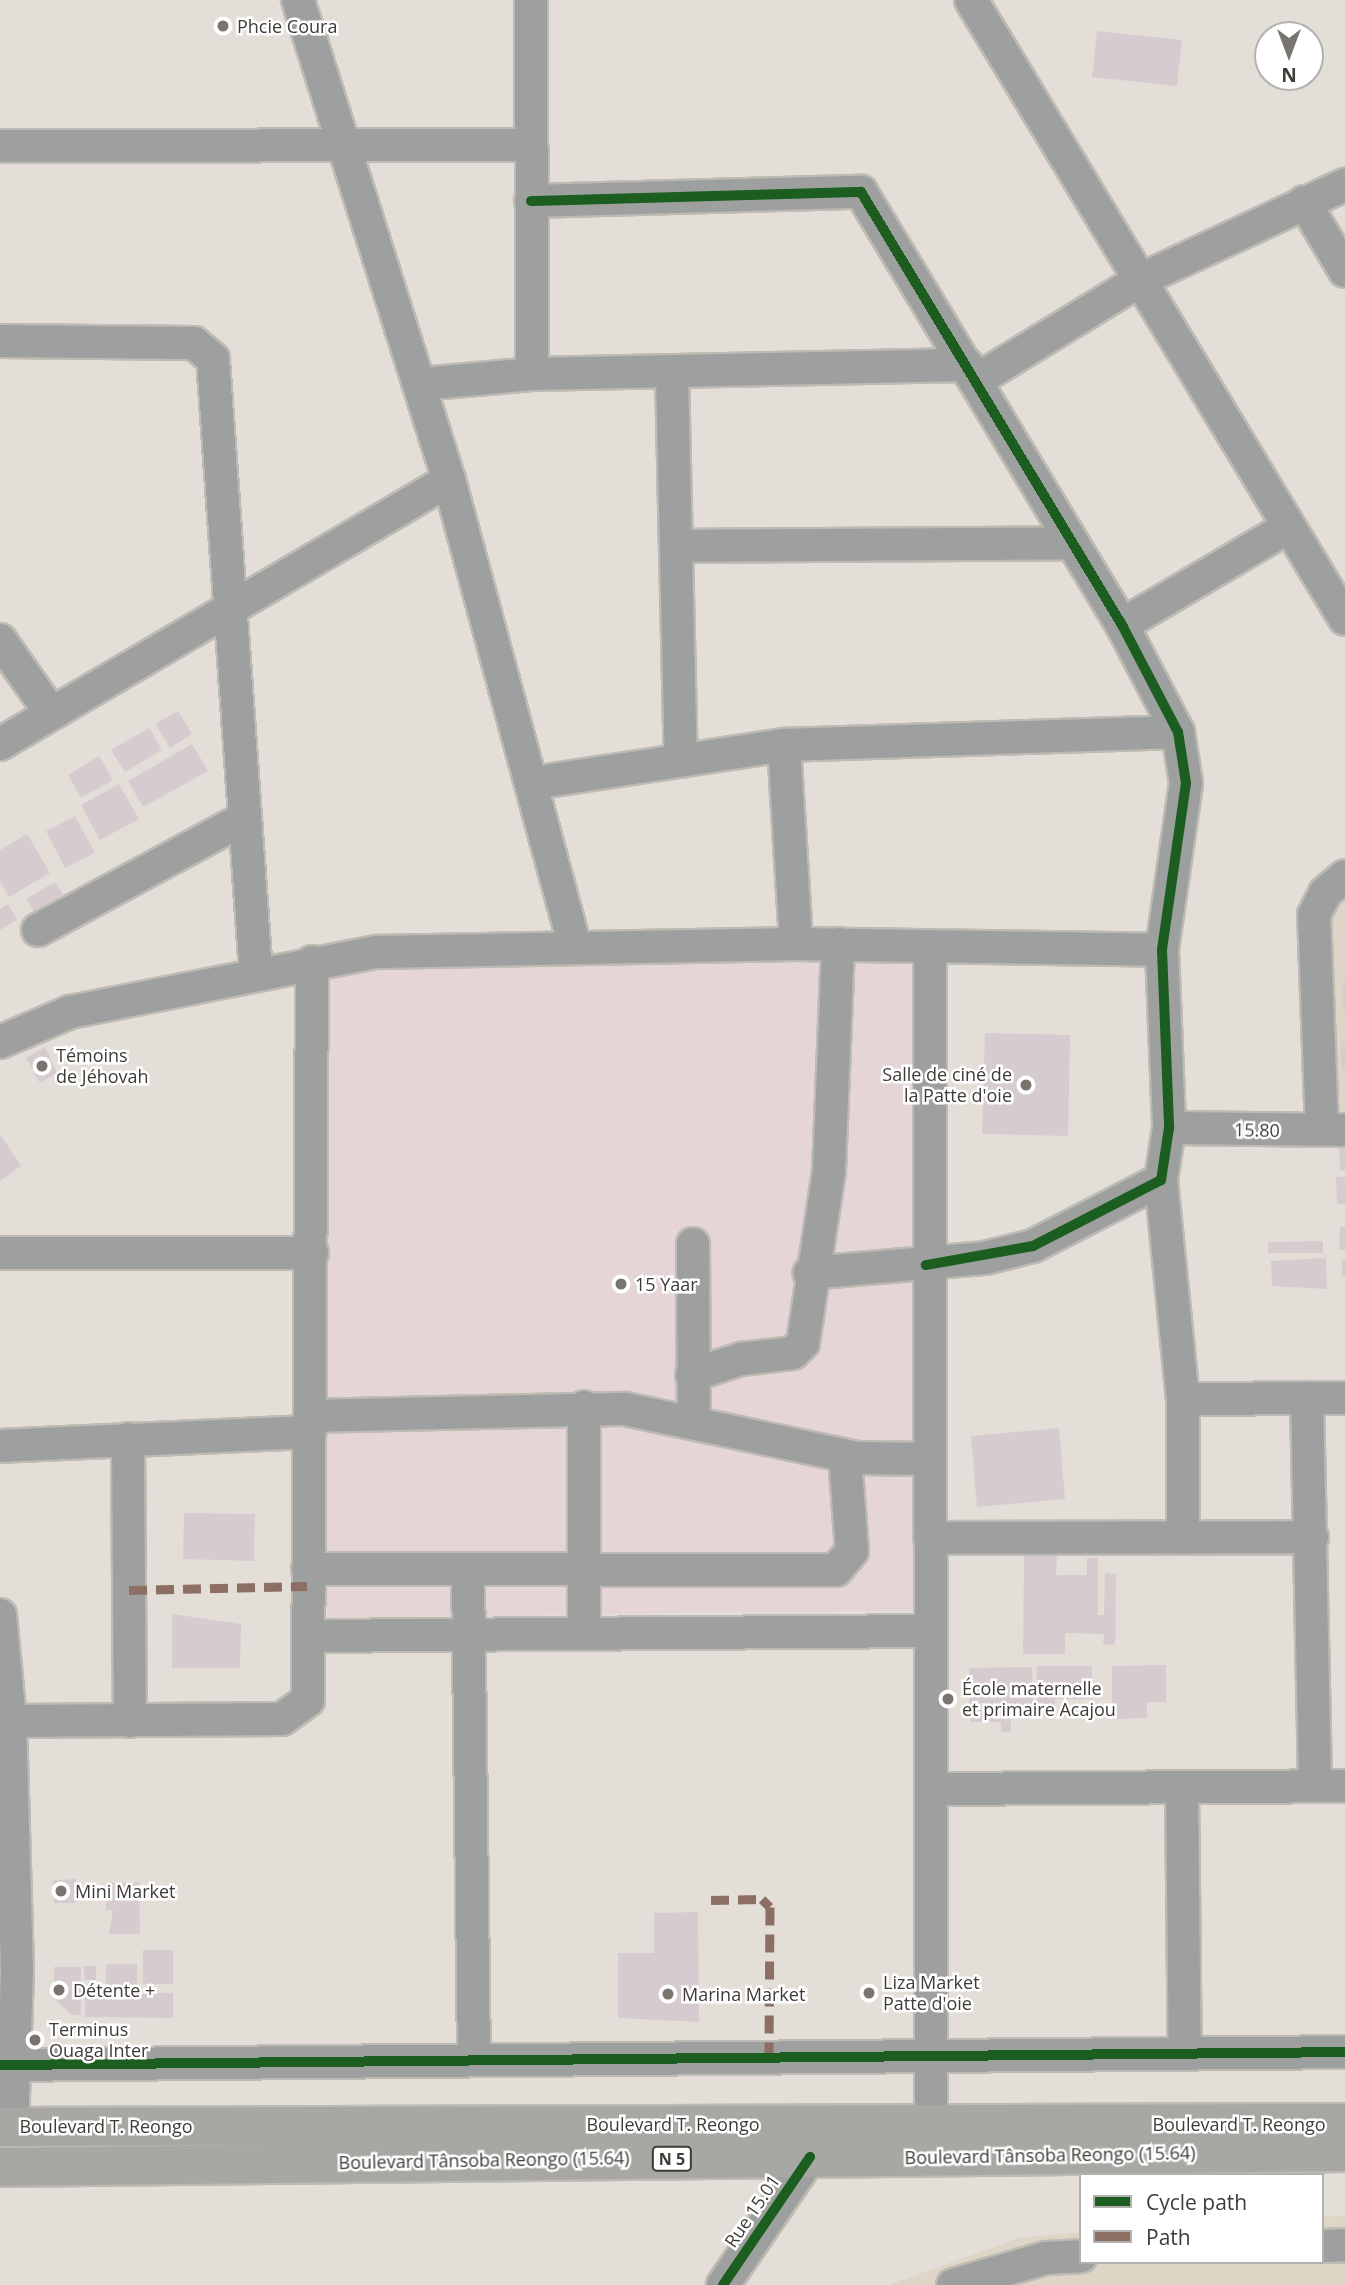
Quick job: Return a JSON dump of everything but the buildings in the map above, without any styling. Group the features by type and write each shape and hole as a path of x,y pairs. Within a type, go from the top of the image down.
{"highway":[{"name":"Boulevard T. Reongo","path":"6,2126 1345,2123"},
{"name":"Boulevard Tânsoba Reongo (15.64)","path":"0,2167 1345,2152"}],"street":[{"path":"298,0 421,384 533,783 575,946"},
{"path":"531,0 532,374"},
{"path":"971,0 1287,528 1345,619"},
{"path":"0,146 530,145"},
{"path":"421,384 532,374 972,373 1140,280 1345,185"},
{"path":"531,201 861,192 1122,625 1178,732 1186,783 1162,950 1169,1128 1161,1180 1183,1399 1183,1538"},
{"path":"1304,202 1345,271"},
{"path":"0,341 194,343 208,348 256,974"},
{"path":"672,374 681,761"},
{"path":"0,744 449,480"},
{"path":"1122,625 1287,528"},
{"path":"676,546 1071,543"},
{"path":"0,640 51,713"},
{"path":"533,783 783,745 1178,732"},
{"path":"783,745 796,944"},
{"path":"38,930 245,818"},
{"path":"1334,1130 1314,915 1325,893 1345,876"},
{"path":"0,1042 69,1012 312,962 430,948 838,944 1162,950"},
{"path":"692,1375 800,1349 810,1273 829,1171 838,944"},
{"path":"930,947 926,1265 933,1789 931,2122"},
{"path":"10,1721 130,1721 293,1714 308,1700 312,962"},
{"name":"15.80","path":"1169,1128 1334,1130"},
{"path":"810,1273 926,1265 1033,1246 1161,1180"},
{"path":"693,1244 694,1422"},
{"path":"0,1253 312,1254"},
{"path":"933,1789 1330,1786 1312,1538 1307,1398"},
{"path":"1183,1399 1345,1398"},
{"path":"0,1446 584,1407 694,1422 845,1456 929,1459"},
{"path":"584,1407 584,1634"},
{"path":"128,1439 130,1721"},
{"path":"308,1569 836,1570 852,1551 845,1456"},
{"path":"930,1538 1312,1538"},
{"path":"468,1569 474,2058"},
{"path":"3,1623 10,1721 6,2126"},
{"path":"309,1636 930,1631"},
{"path":"1182,1789 1185,2054"},
{"path":"8,2064 1345,2052"},
{"name":"Rue 15.01","path":"723,2285 810,2157"},
{"path":"1324,2246 1345,2245"},
{"path":"953,2285 1046,2258 1079,2256"}],"shaded area":[{"path":"1345,894 1345,1116 1333,1104 1333,902"},
{"path":"582,947 914,964 913,1610 327,1618 327,965"},
{"path":"1345,2216 1345,2285 889,2285 1019,2238 1079,2232 1079,2264 1324,2264 1324,2217"}],"marked path":[{"path":"129,1590 307,1586"},
{"path":"711,1900 762,1899 770,1907 769,2054"}],"cycle path":[{"path":"531,201 861,192 1122,625 1178,732 1186,783 1162,950 1169,1128 1161,1180 1033,1246 926,1265"},
{"path":"0,2065 1345,2052"},
{"path":"723,2285 810,2157"}],"place":[{"name":"Phcie Coura","path":"223,26"},
{"name":"Témoins de Jéhovah","path":"42,1066"},
{"name":"Salle de ciné de la Patte d'oie","path":"1026,1085"},
{"name":"15 Yaar","path":"621,1284"},
{"name":"École maternelle et primaire Acajou","path":"948,1699"},
{"name":"Mini Market","path":"61,1891"},
{"name":"Détente +","path":"59,1990"},
{"name":"Liza Market Patte d'oie","path":"869,1993"},
{"name":"Marina Market","path":"668,1994"},
{"name":"Terminus Ouaga Inter","path":"35,2040"}]}
